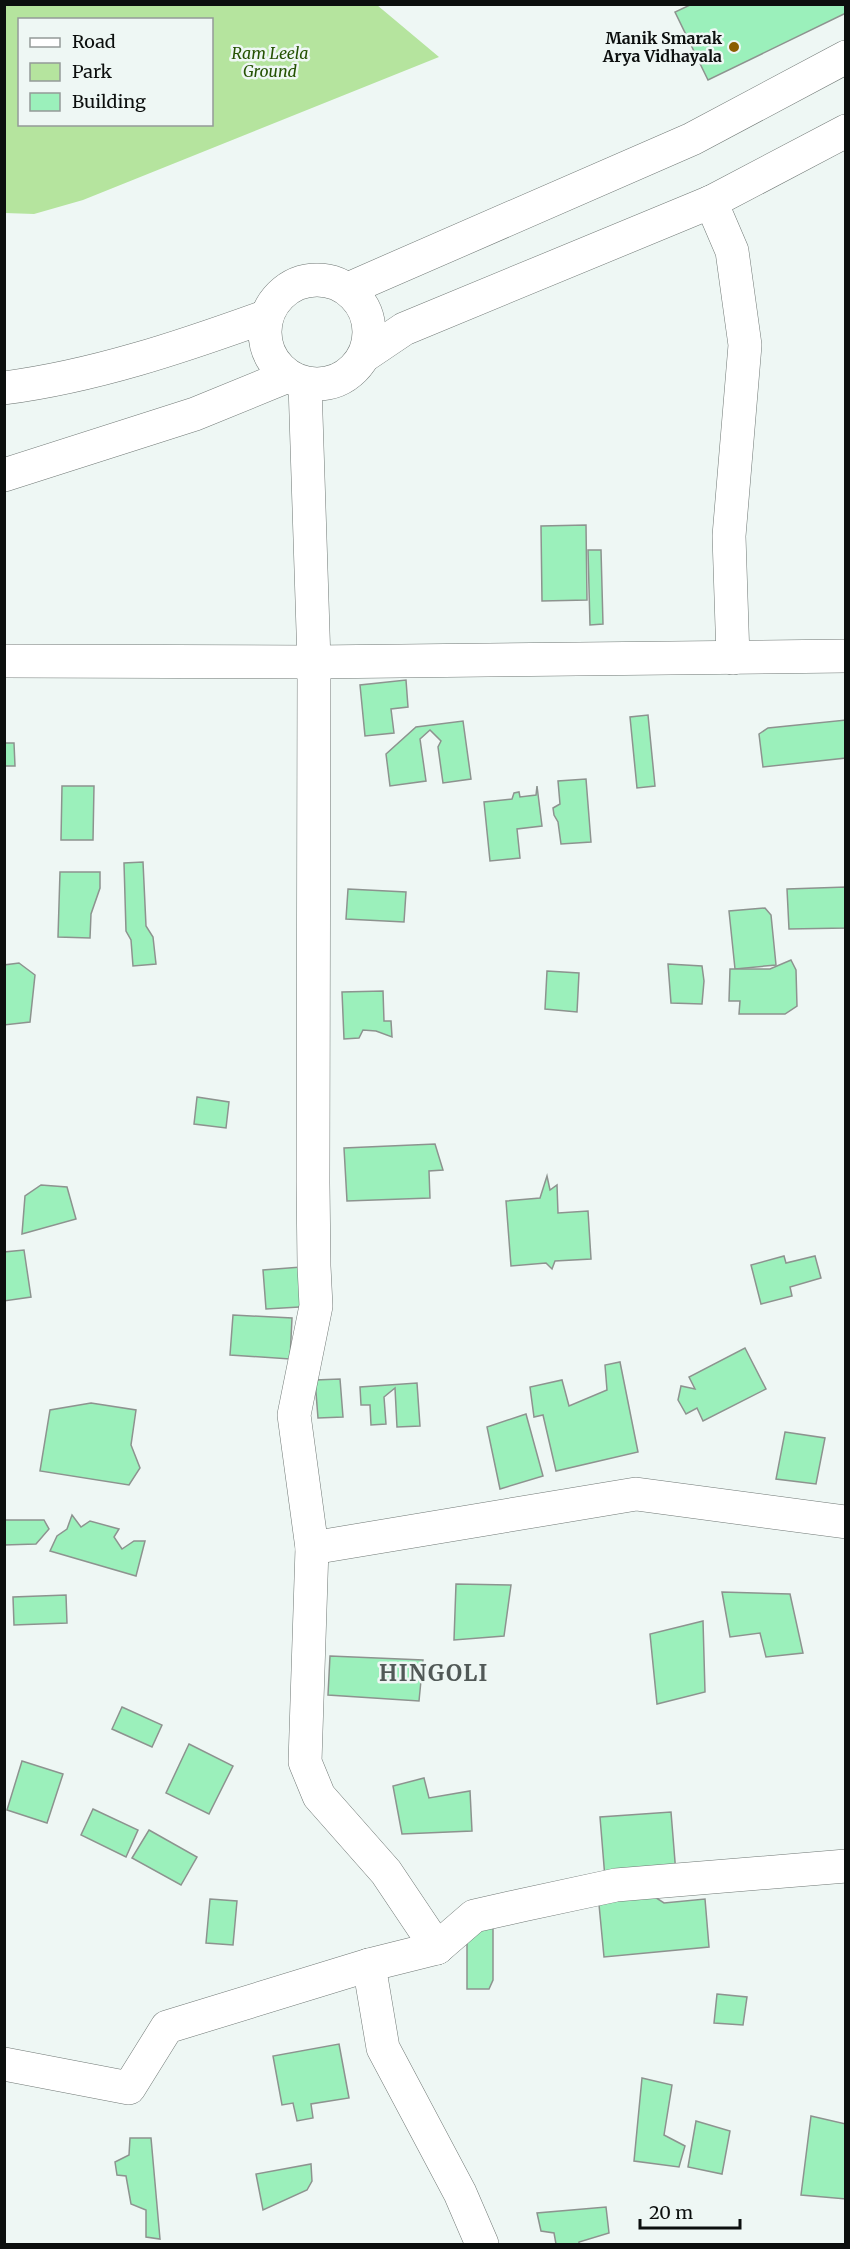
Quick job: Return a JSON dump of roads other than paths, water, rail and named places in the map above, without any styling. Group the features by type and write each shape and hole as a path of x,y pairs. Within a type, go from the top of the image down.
{"street":[{"path":"348,290 692,138 846,57"},
{"path":"364,356 404,329 711,202 846,131"},
{"path":"711,202 732,250 745,345 729,536 733,658"},
{"path":"317,279 333,282 348,290 361,303 368,320 369,338 364,356 354,370 340,380 322,385 296,380 275,365 267,350 264,333 267,316 274,301 286,289 301,282 317,279"},
{"path":"4,388 51,382 171,350 267,316"},
{"path":"4,475 296,380"},
{"path":"296,380 314,662 316,1306 294,1415 312,1548 305,1762 319,1796 386,1872 437,1948"},
{"path":"4,661 314,662 846,656"},
{"path":"312,1548 636,1494 846,1522"},
{"path":"4,2064 129,2088 167,2027 369,1965 437,1948 474,1916 616,1885 846,1866"},
{"path":"369,1965 382,2048 460,2193 482,2244"}],"place":[{"name":"Manik Smarak Arya Vidhayala","path":"734,47"}],"district":[{"name":"HINGOLI","path":"434,1673"}],"park label":[{"name":"Ram Leela Ground","path":"270,62"}]}
